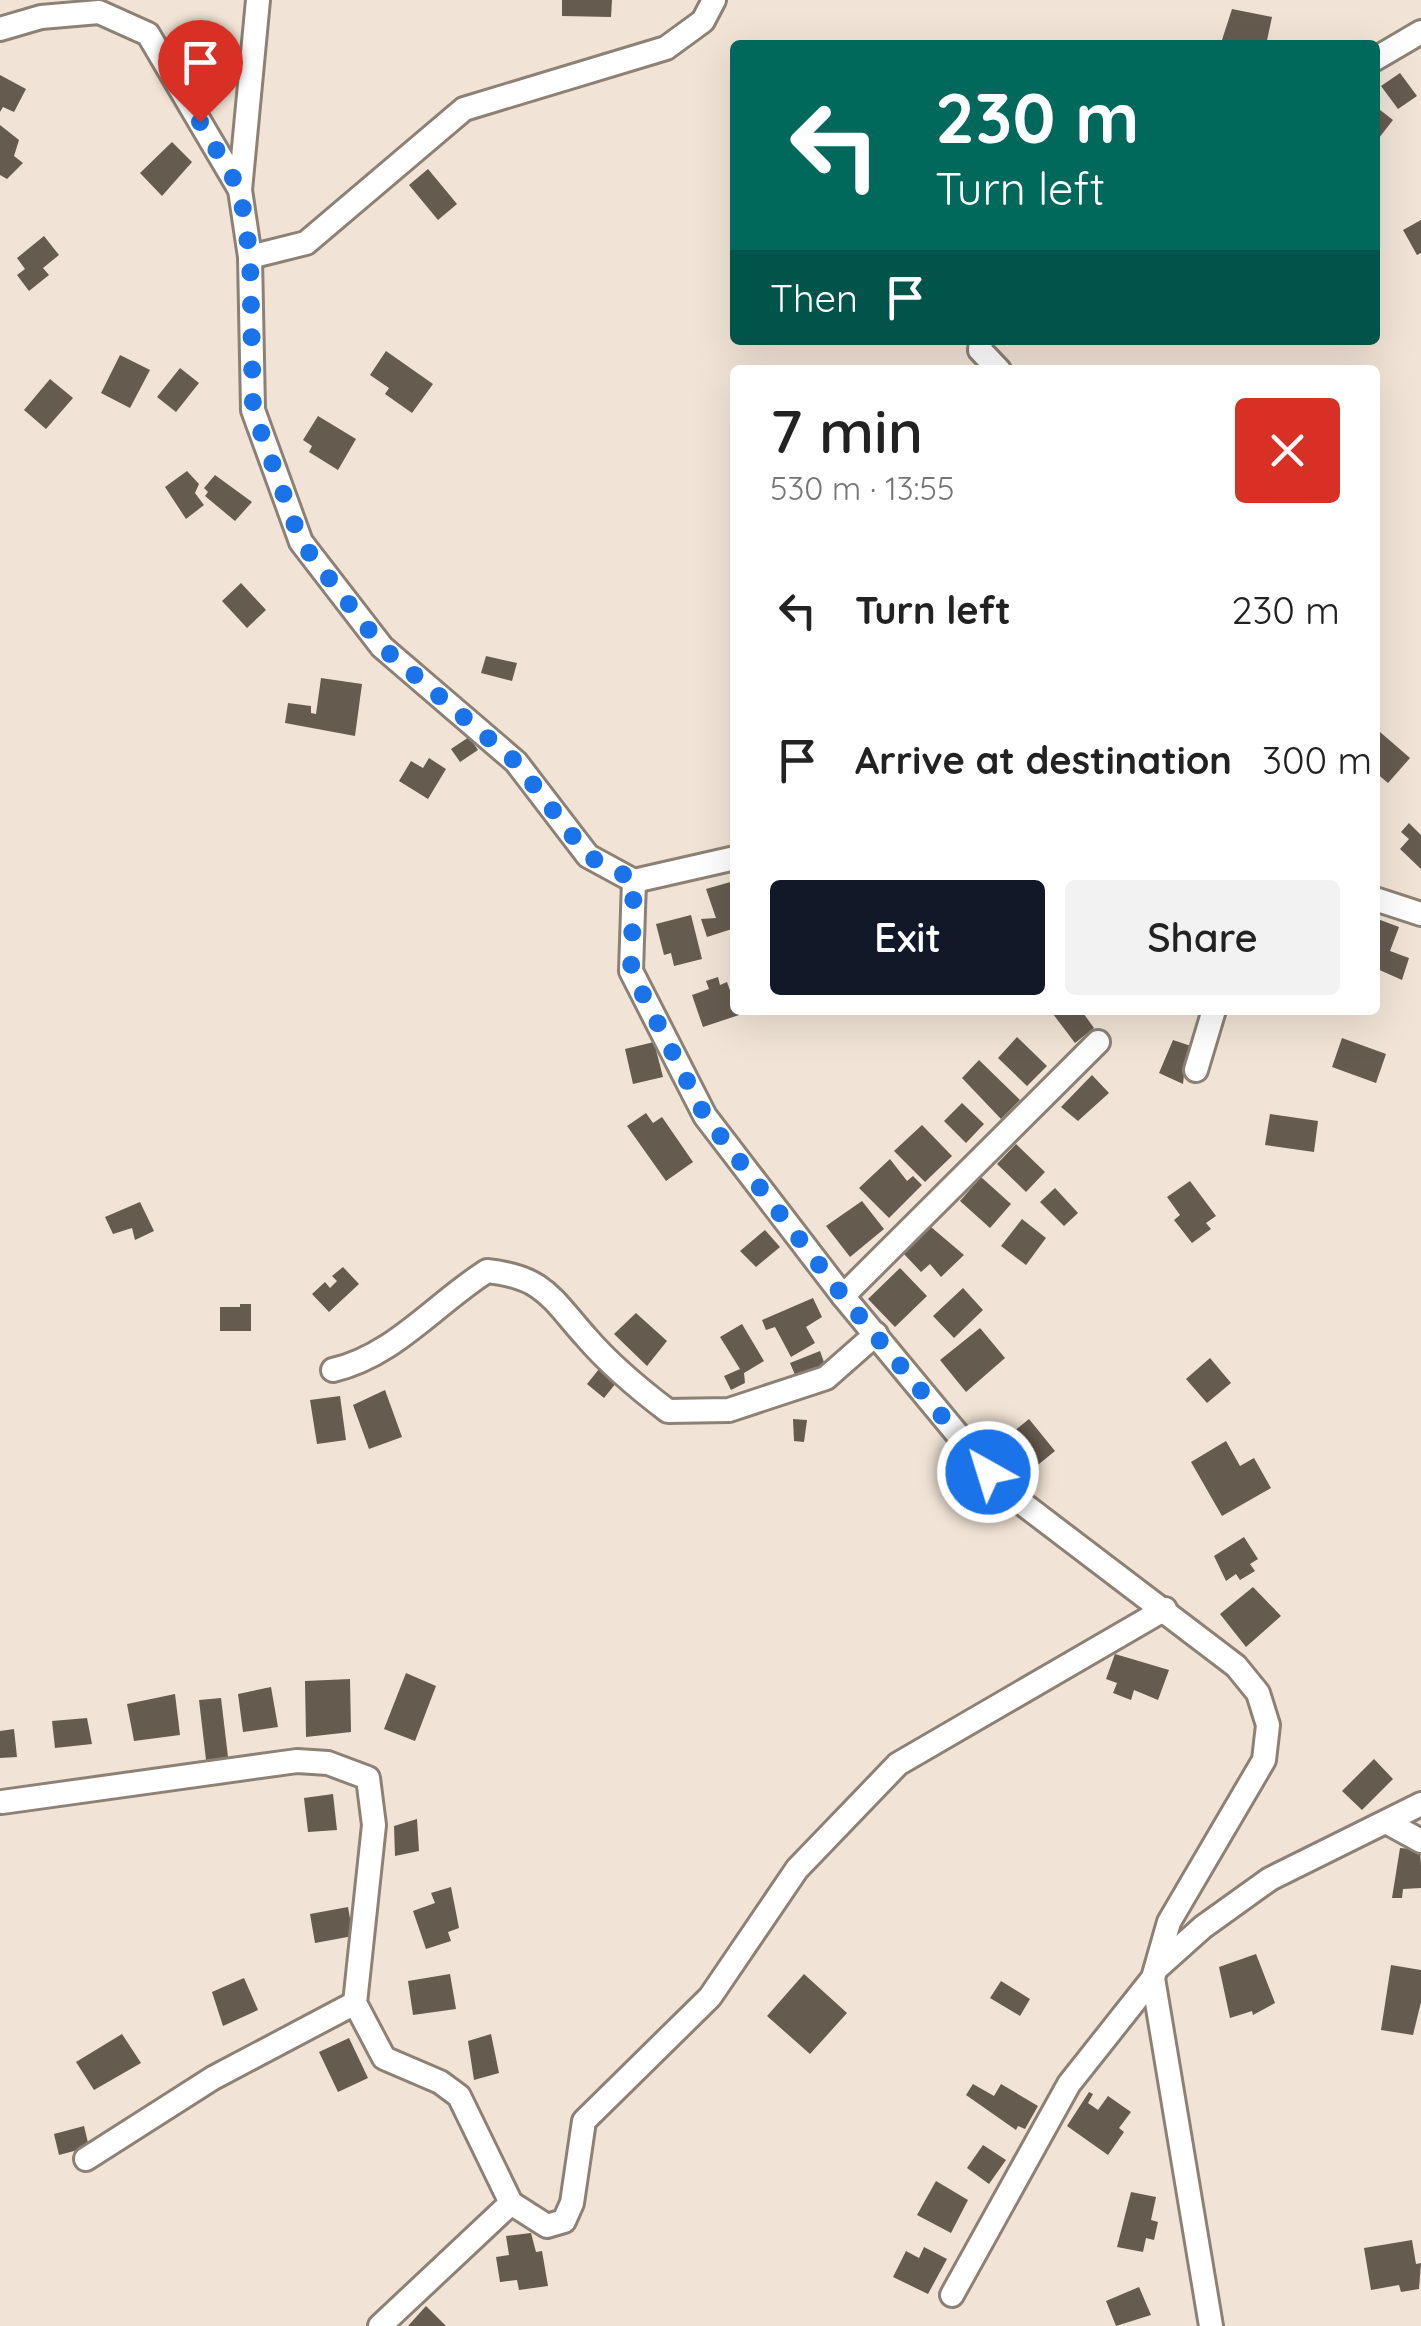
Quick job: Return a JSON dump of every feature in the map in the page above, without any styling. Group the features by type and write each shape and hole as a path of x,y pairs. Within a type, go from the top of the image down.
{"street":[{"path":"258,0 240,190 250,256 253,410 301,542 382,647 516,762 588,856 634,880 730,859"},
{"path":"250,256 306,243 464,109 666,48 703,21 714,0"},
{"path":"0,29 41,17 99,12 148,34 240,190"},
{"path":"1380,55 1421,32"},
{"path":"980,345 980,350 994,365"},
{"path":"634,880 631,971 705,1116 843,1296 1002,1488 1165,1609 1236,1666 1258,1693 1268,1724 1264,1760 1169,1922 1153,1975 1212,2326"},
{"path":"1380,900 1421,914"},
{"path":"1196,1070 1212,1015"},
{"path":"843,1296 1098,1042"},
{"path":"333,1370 383,1353 432,1309 487,1270 517,1274 552,1293 586,1338 668,1411 729,1410 826,1378 876,1334"},
{"path":"2,1802 296,1761 354,1770 368,1778 374,1826 355,2003 384,2058 440,2082 460,2096 511,2203 547,2226 564,2221 572,2202 584,2122 710,1997 797,1870 898,1764 1165,1609"},
{"path":"952,2295 1069,2084 1153,1975 1203,1927 1270,1880 1421,1804"},
{"path":"1388,1823 1421,1841"},
{"path":"86,2158 213,2078 355,2003"},
{"path":"380,2326 511,2203"}],"building":[{"path":"562,0 612,0 611,17 562,16"},
{"path":"1232,9 1272,17 1267,40 1222,40"},
{"path":"1400,73 1417,96 1398,109 1381,86"},
{"path":"0,75 26,89 14,112 3,107 0,112"},
{"path":"1380,110 1393,120 1380,137"},
{"path":"0,125 19,140 14,156 23,163 7,179 0,175"},
{"path":"172,142 192,162 162,196 140,173"},
{"path":"428,169 457,204 438,220 409,185"},
{"path":"1421,220 1421,253 1417,255 1403,230"},
{"path":"44,236 59,255 43,268 49,275 29,291 17,275 25,269 17,258"},
{"path":"386,351 433,384 412,413 385,394 389,388 370,375"},
{"path":"120,355 150,370 130,408 101,393"},
{"path":"180,368 199,383 176,412 157,397"},
{"path":"50,379 73,398 46,429 24,410"},
{"path":"318,416 356,439 338,470 309,452 312,446 303,440"},
{"path":"187,471 199,484 195,493 204,505 186,519 165,487"},
{"path":"215,475 252,502 235,521 205,496 208,492 204,488"},
{"path":"241,583 266,610 247,628 222,601"},
{"path":"486,656 517,663 512,681 481,673"},
{"path":"321,678 362,684 355,736 285,723 288,703 311,706 311,713 316,714"},
{"path":"1380,732 1410,758 1388,783 1380,776"},
{"path":"469,737 478,750 460,762 451,749"},
{"path":"429,758 446,769 428,799 399,781 411,761 423,768"},
{"path":"1409,823 1421,835 1421,869 1400,849 1409,839 1401,832"},
{"path":"730,882 730,930 707,937 701,919 716,918 706,889"},
{"path":"691,915 702,959 674,966 671,953 664,955 656,924"},
{"path":"1380,920 1399,927 1390,951 1409,958 1402,980 1380,970"},
{"path":"718,977 720,985 727,982 730,1015 739,1015 703,1027 692,995 709,989 706,981"},
{"path":"1054,1015 1085,1015 1094,1028 1075,1043"},
{"path":"1017,1037 1047,1066 1027,1086 998,1058"},
{"path":"1342,1038 1386,1054 1376,1083 1332,1067"},
{"path":"1173,1040 1197,1048 1189,1067 1185,1066 1183,1084 1159,1073"},
{"path":"654,1042 663,1077 633,1084 625,1049"},
{"path":"979,1060 1020,1100 1001,1119 962,1078"},
{"path":"1092,1075 1109,1093 1078,1121 1061,1107"},
{"path":"962,1103 984,1124 966,1143 944,1121"},
{"path":"646,1113 653,1123 662,1117 693,1162 666,1181 627,1126"},
{"path":"1270,1114 1318,1121 1314,1152 1265,1145"},
{"path":"922,1125 952,1156 925,1182 894,1151"},
{"path":"1016,1144 1045,1172 1026,1192 997,1164"},
{"path":"890,1159 907,1181 913,1176 922,1185 889,1218 859,1188"},
{"path":"981,1177 1011,1204 990,1228 960,1201"},
{"path":"1190,1181 1216,1216 1206,1223 1211,1229 1192,1243 1174,1220 1180,1215 1167,1197"},
{"path":"1055,1188 1078,1213 1064,1226 1040,1202"},
{"path":"862,1201 884,1229 850,1257 826,1226"},
{"path":"140,1202 154,1231 135,1240 132,1228 113,1234 105,1217"},
{"path":"1022,1219 1046,1238 1026,1265 1001,1246"},
{"path":"931,1227 964,1255 941,1277 930,1264 921,1272 903,1253"},
{"path":"765,1230 780,1247 756,1267 740,1251"},
{"path":"343,1267 359,1284 329,1312 312,1294 325,1282 330,1288 337,1281 332,1276"},
{"path":"900,1268 927,1296 895,1327 868,1299"},
{"path":"963,1288 983,1310 954,1338 933,1316"},
{"path":"813,1298 822,1317 806,1327 815,1343 791,1357 775,1327 766,1330 762,1320"},
{"path":"251,1304 251,1331 220,1331 220,1307"},
{"path":"636,1313 667,1341 647,1366 614,1334"},
{"path":"742,1324 764,1361 744,1373 745,1383 731,1390 724,1376 740,1369 720,1337"},
{"path":"980,1328 1005,1358 966,1392 940,1360"},
{"path":"820,1351 825,1365 796,1377 790,1363"},
{"path":"1210,1358 1231,1383 1207,1403 1186,1379"},
{"path":"599,1369 616,1383 604,1398 587,1384"},
{"path":"385,1390 402,1437 369,1449 353,1405"},
{"path":"340,1396 346,1440 317,1444 310,1400"},
{"path":"793,1419 807,1420 804,1442 794,1441"},
{"path":"1029,1419 1055,1451 1023,1477 1011,1463 1018,1458 1003,1440"},
{"path":"1226,1441 1240,1466 1254,1458 1271,1488 1222,1516 1191,1462"},
{"path":"1244,1537 1258,1559 1250,1564 1255,1571 1240,1580 1236,1574 1226,1581 1214,1556"},
{"path":"1253,1587 1281,1616 1246,1647 1220,1614"},
{"path":"1115,1654 1169,1670 1158,1700 1134,1690 1131,1700 1113,1693 1117,1683 1106,1679"},
{"path":"406,1673 436,1686 415,1741 384,1729"},
{"path":"350,1679 351,1732 306,1737 305,1681"},
{"path":"271,1687 278,1727 243,1732 238,1694"},
{"path":"175,1694 180,1735 134,1741 127,1704"},
{"path":"221,1698 228,1757 206,1760 199,1700"},
{"path":"87,1718 92,1744 55,1748 52,1721"},
{"path":"14,1729 17,1757 0,1758 0,1731"},
{"path":"1374,1759 1393,1779 1362,1810 1342,1791"},
{"path":"333,1794 337,1830 308,1832 304,1798"},
{"path":"417,1819 419,1851 395,1856 394,1826"},
{"path":"1400,1848 1420,1850 1421,1888 1403,1889 1402,1898 1392,1898"},
{"path":"451,1887 459,1928 448,1932 451,1941 426,1949 413,1911 435,1903 431,1893"},
{"path":"348,1907 353,1936 315,1943 310,1914"},
{"path":"1256,1954 1275,2003 1253,2015 1252,2011 1230,2018 1219,1967"},
{"path":"1391,1965 1421,1970 1421,2002 1413,2035 1381,2030"},
{"path":"450,1974 456,2009 413,2015 408,1981"},
{"path":"804,1974 847,2013 810,2054 767,2016"},
{"path":"244,1978 258,2010 223,2026 212,1992"},
{"path":"1001,1981 1030,1999 1020,2016 990,1998"},
{"path":"122,2034 141,2063 94,2090 76,2062"},
{"path":"491,2034 499,2073 474,2080 468,2041"},
{"path":"349,2038 368,2078 338,2092 319,2052"},
{"path":"973,2084 994,2096 1001,2084 1038,2106 1025,2129 1018,2126 1016,2130 966,2095"},
{"path":"1089,2092 1093,2094 1088,2103 1098,2110 1108,2096 1131,2112 1119,2128 1124,2132 1108,2155 1067,2126"},
{"path":"84,2126 89,2147 59,2155 54,2134"},
{"path":"983,2145 1006,2160 989,2184 967,2168"},
{"path":"936,2181 968,2200 951,2233 917,2215"},
{"path":"1131,2192 1156,2197 1151,2220 1158,2222 1154,2240 1146,2238 1143,2252 1117,2247"},
{"path":"531,2233 536,2252 542,2251 548,2286 519,2290 517,2280 500,2282 496,2257 509,2255 506,2236"},
{"path":"1412,2240 1416,2264 1421,2263 1419,2289 1401,2292 1399,2285 1371,2290 1364,2248"},
{"path":"924,2247 947,2259 928,2294 893,2277 906,2251 919,2258"},
{"path":"1139,2287 1151,2315 1116,2326 1106,2301"},
{"path":"426,2306 446,2326 408,2326"}],"route":[{"path":"200,122 240,190 250,256 253,410 301,542 382,647 516,762 588,856 634,880 631,971 705,1116 843,1296 988,1472"}]}
